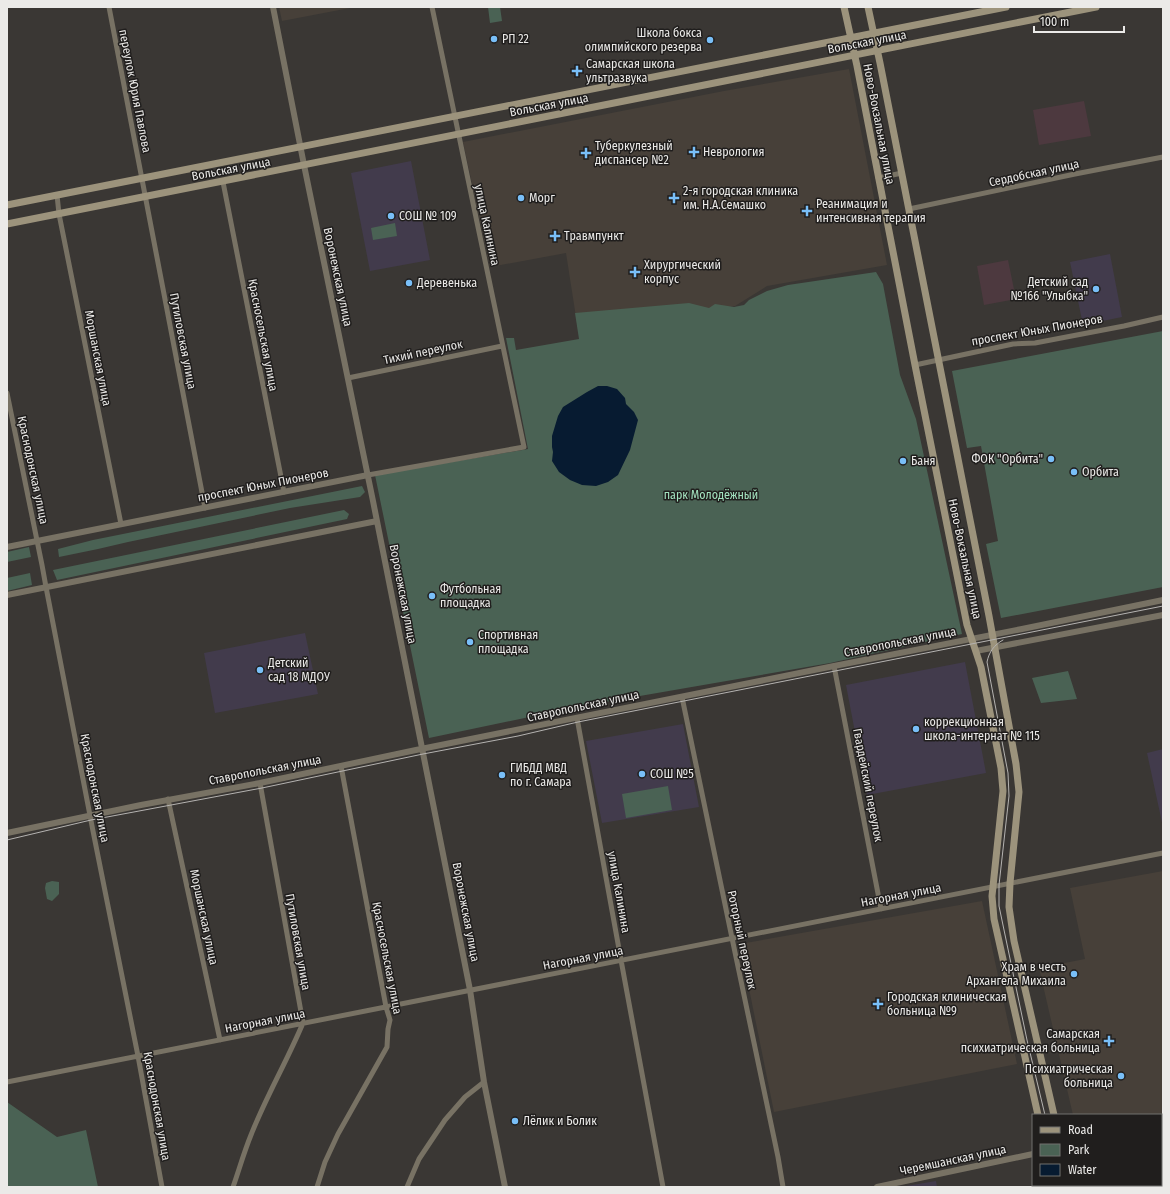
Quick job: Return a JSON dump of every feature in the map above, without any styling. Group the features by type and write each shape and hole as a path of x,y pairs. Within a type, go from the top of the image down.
{"main road":[{"name":"Ново-Вокзальная улица","path":"844,7 968,626 981,667 1001,768 1003,791 993,887 994,919 1038,1114"},
{"name":"Ново-Вокзальная улица","path":"868,7 878,51 993,635 1016,764 1019,792 1010,883 1012,934 1054,1114"},
{"name":"Вольская улица","path":"7,205 1006,7"},
{"name":"Вольская улица","path":"7,224 1096,7"}],"street":[{"name":"переулок Юрия Павлова","path":"109,7 142,178"},
{"name":"Воронежская улица","path":"273,7 470,990 484,1082 505,1187"},
{"name":"улица Калинина","path":"432,7 448,90 455,117 524,447"},
{"name":"Сердобская улица","path":"909,209 1163,157"},
{"path":"878,178 902,173"},
{"name":"Путиловская улица","path":"142,178 205,508"},
{"name":"Красносельская улица","path":"223,182 284,492"},
{"name":"Моршанская улица","path":"57,195 59,214 121,524"},
{"name":"проспект Юных Пионеров","path":"915,365 1013,344 1035,344 1163,317"},
{"name":"Тихий переулок","path":"348,378 502,346"},
{"name":"Краснодонская улица","path":"7,393 138,1056 162,1187"},
{"name":"проспект Юных Пионеров","path":"7,547 368,475 524,447"},
{"path":"7,595 377,521"},
{"name":"Ставропольская улица","path":"7,833 168,799 260,783 422,748 1163,600"},
{"path":"976,652 1163,615"},
{"name":"Гвардейский переулок","path":"834,666 881,909"},
{"name":"Роторный переулок","path":"682,697 783,1187"},
{"name":"улица Калинина","path":"577,718 620,960 663,1187"},
{"name":"Красносельская улица","path":"317,1187 325,1162 338,1134 387,1047 390,1020 386,1007 341,766"},
{"name":"Путиловская улица","path":"260,783 303,1023"},
{"name":"Моршанская улица","path":"168,799 220,1040"},
{"name":"Нагорная улица","path":"7,1082 1163,853"},
{"path":"233,1187 250,1135 303,1023"},
{"path":"407,1187 419,1159 445,1120 465,1097 484,1082"},
{"name":"Черемшанская улица","path":"877,1187 1032,1154"}],"shaded area":[{"path":"279,7 355,7 282,21"},
{"name":"2-я городская клиника им. Н.А.Семашко","path":"849,69 887,265 767,286 735,306 578,330 566,253 490,267 463,142 724,91"},
{"path":"1084,101 1091,136 1039,145 1033,110"},
{"name":"СОШ № 109","path":"411,161 430,260 370,271 351,173"},
{"name":"Детский сад №166 \"Улыбка\"","path":"1110,254 1122,317 1083,325 1070,262"},
{"path":"1008,260 1016,299 984,305 977,266"},
{"name":"Детский сад 18 МДОУ","path":"305,633 318,694 215,713 204,653"},
{"name":"коррекционная школа-интернат № 115","path":"965,662 986,773 867,795 846,685"},
{"name":"СОШ №5","path":"683,724 699,807 602,823 586,741"},
{"path":"1163,749 1163,827 1147,753"},
{"name":"Самарская психиатрическая больница","path":"1163,871 1163,1187 1088,1186 1162,1186 1162,1114 1073,1114 1039,968 1085,959 1070,888"},
{"name":"Городская клиническая больница №9","path":"982,901 1017,1064 774,1112 740,944"},
{"path":"936,1181 937,1187 900,1187"}],"green space":[{"path":"488,7 500,7 502,21 490,23"},
{"path":"395,223 397,236 373,240 371,228"},
{"name":"парк Молодёжный","path":"876,272 883,284 900,375 916,419 962,634 830,663 582,706 429,738 375,475 528,449 506,338 514,338 516,350 579,339 575,313 689,303 709,308 715,304 734,307 744,305 749,300 767,291 788,285"},
{"name":"Орбита","path":"1163,331 1163,587 1001,618 986,544 998,541 981,446 967,448 952,371"},
{"path":"362,486 365,492 360,497 290,508 59,557 58,549 93,540"},
{"path":"344,510 349,514 347,519 57,580 53,570"},
{"path":"29,547 31,557 7,562 7,552"},
{"path":"30,573 32,585 7,591 7,578"},
{"path":"1068,671 1077,699 1041,703 1032,678"},
{"path":"668,786 672,810 626,818 622,794"},
{"path":"52,881 59,882 59,894 52,901 47,899 45,888 46,883"},
{"path":"7,1102 57,1137 86,1130 98,1187 7,1187"}],"water":[{"path":"598,386 607,386 617,389 625,398 626,404 634,412 638,420 630,450 618,475 608,482 596,486 582,485 570,480 559,472 552,461 552,436 558,416 563,407"}],"tram line":[{"path":"7,840 91,820 262,788 423,754 518,736 578,722 1163,606"},
{"path":"1003,640 992,649 987,662 1008,773 1009,796 999,885 999,906 1027,1040 1045,1114"}],"place":[{"name":"РП 22","path":"494,39"},
{"name":"Школа бокса олимпийского резерва","path":"710,40"},
{"name":"Самарская школа ультразвука","path":"577,71"},
{"name":"Неврология","path":"694,152"},
{"name":"Туберкулезный диспансер №2","path":"586,153"},
{"name":"Морг","path":"521,198"},
{"name":"2-я городская клиника им. Н.А.Семашко","path":"674,198"},
{"name":"Реанимация и интенсивная терапия","path":"807,211"},
{"name":"СОШ № 109","path":"391,216"},
{"name":"Травмпункт","path":"555,236"},
{"name":"Хирургический корпус","path":"635,272"},
{"name":"Деревенька","path":"409,283"},
{"name":"Детский сад №166 \"Улыбка\"","path":"1096,289"},
{"name":"ФОК \"Орбита\"","path":"1051,459"},
{"name":"Баня","path":"903,461"},
{"name":"Орбита","path":"1074,472"},
{"name":"Футбольная площадка","path":"432,596"},
{"name":"Спортивная площадка","path":"470,642"},
{"name":"Детский сад 18 МДОУ","path":"260,670"},
{"name":"коррекционная школа-интернат № 115","path":"916,729"},
{"name":"СОШ №5","path":"642,774"},
{"name":"ГИБДД МВД по г. Самара","path":"502,775"},
{"name":"Храм в честь Архангела Михаила","path":"1074,974"},
{"name":"Городская клиническая больница №9","path":"878,1004"},
{"name":"Самарская психиатрическая больница","path":"1109,1041"},
{"name":"Психиатрическая больница","path":"1121,1076"},
{"name":"Лёлик и Болик","path":"515,1121"}]}
